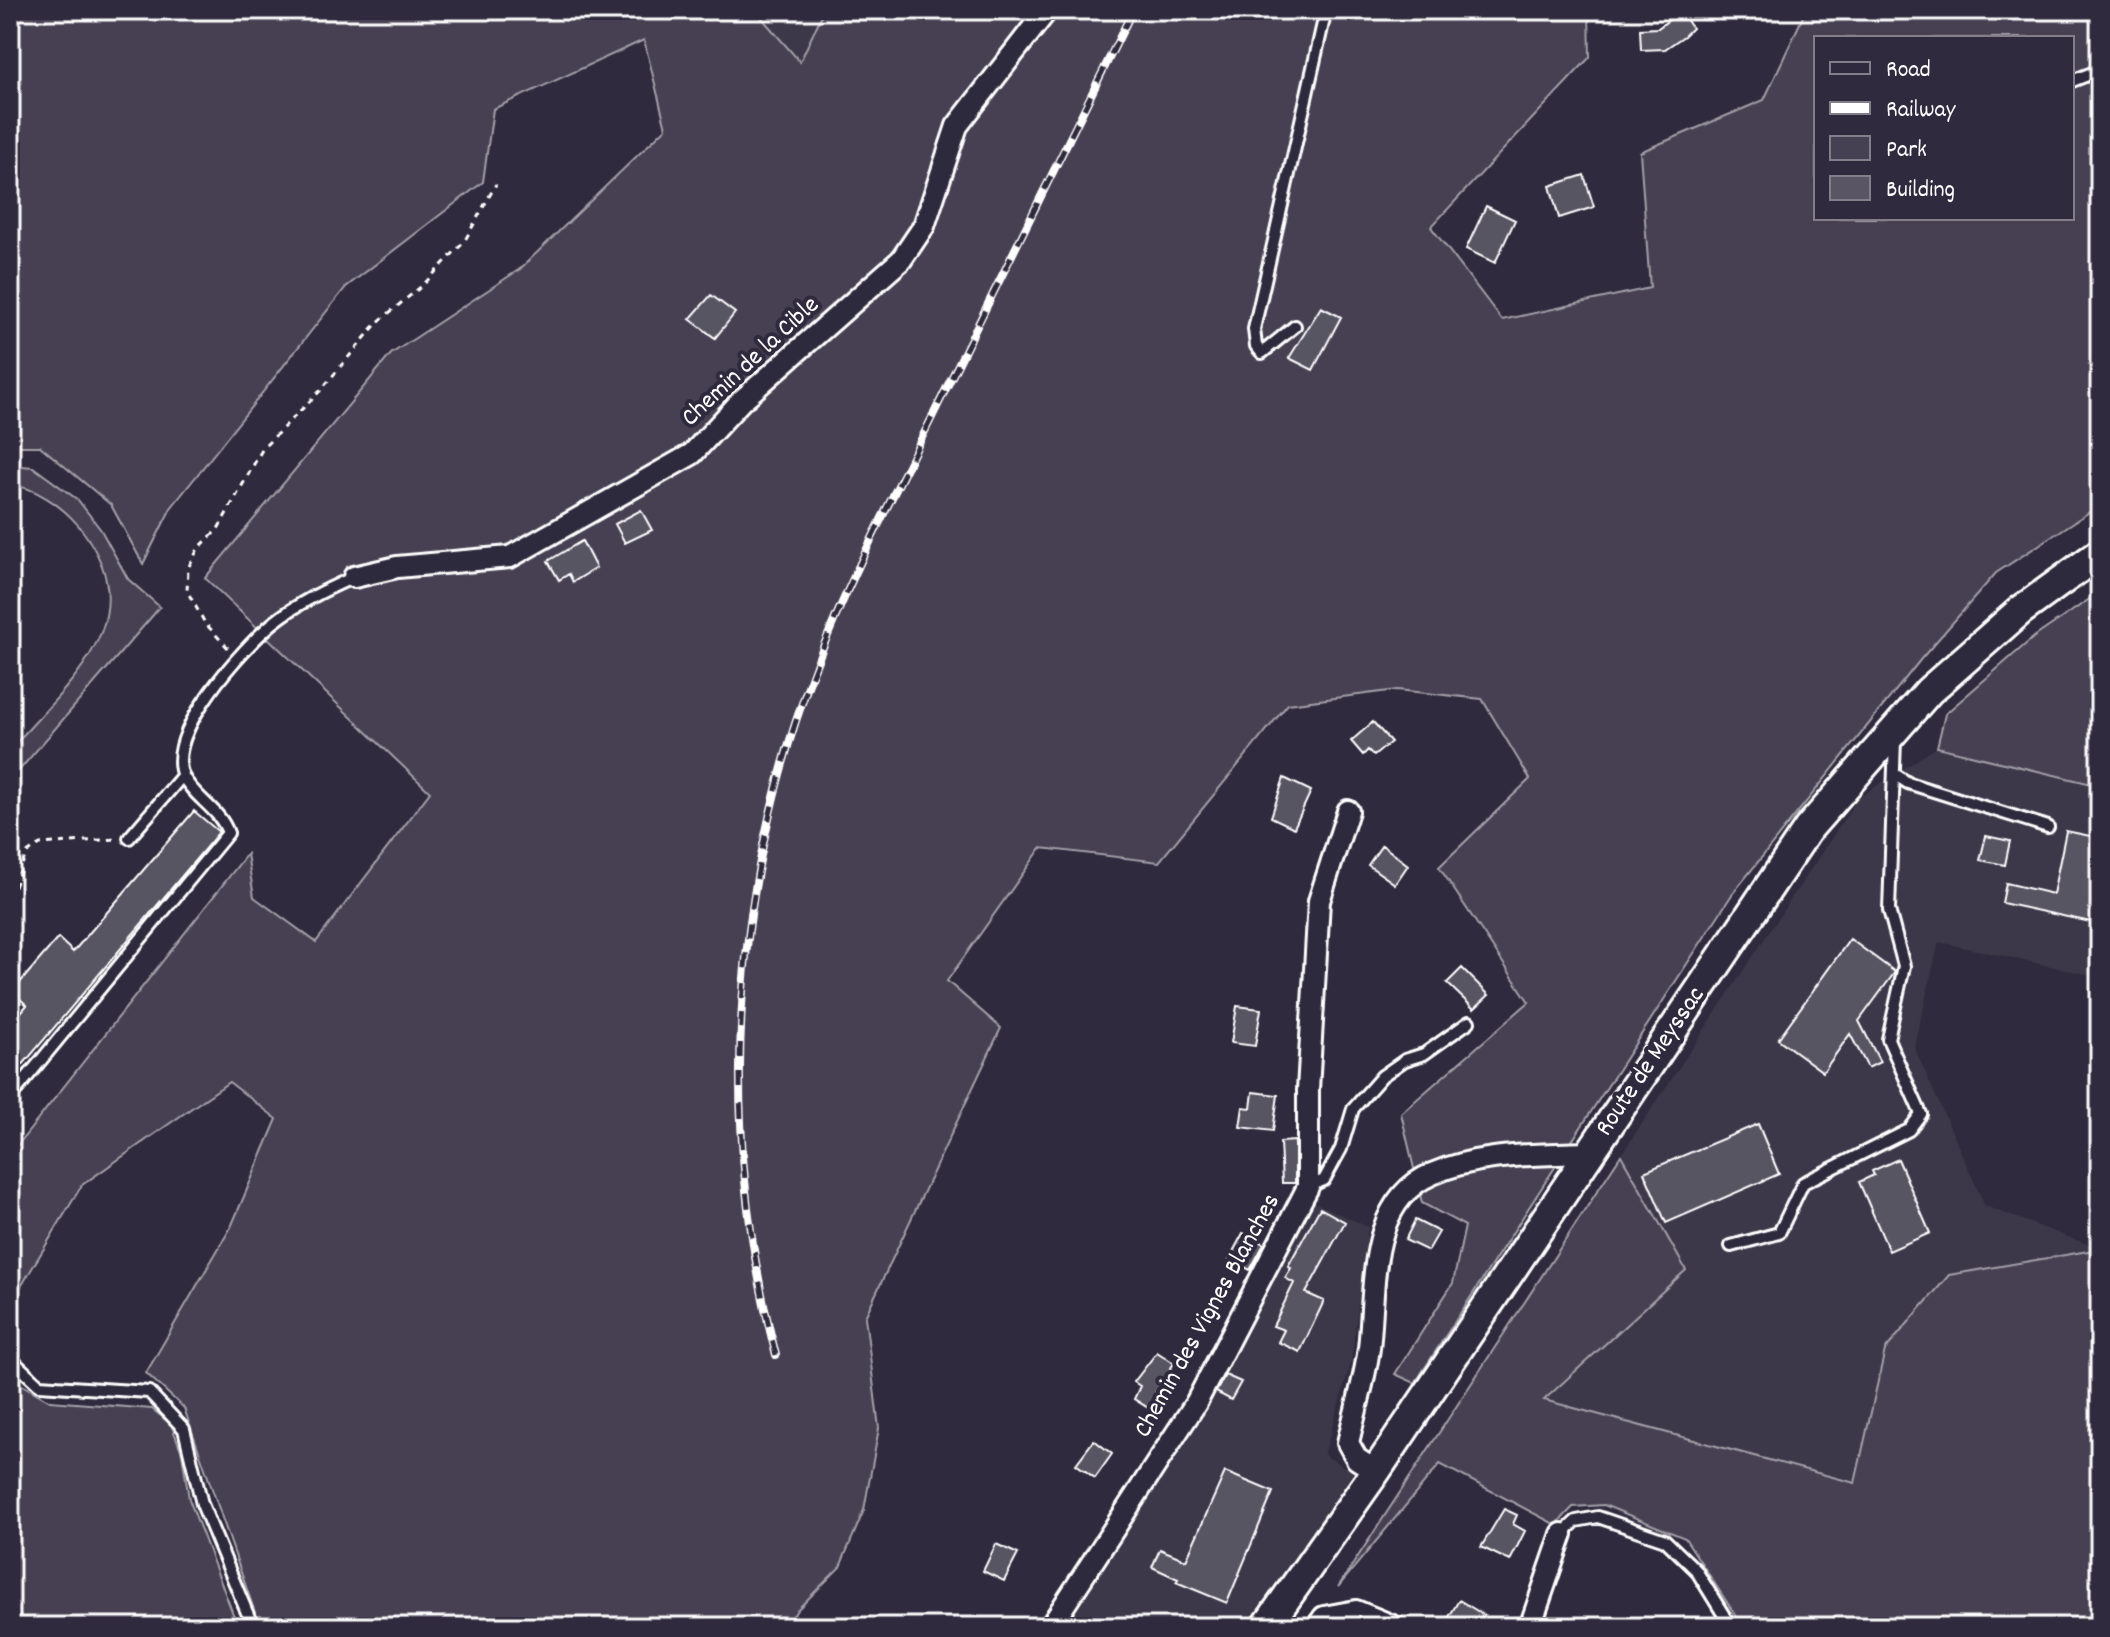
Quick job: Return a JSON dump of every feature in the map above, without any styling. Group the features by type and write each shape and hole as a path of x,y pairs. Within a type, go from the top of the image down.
{"main road":[{"name":"Route de Meyssac","path":"1266,1627 1376,1471 1808,829 1929,691 1981,645 2100,553"}],"street":[{"name":"Chemin de la Cible","path":"354,577 397,567 510,557 692,454 741,401 901,260 924,226 957,126 1047,10"},
{"name":"Chemin des Vignes Blanches","path":"1050,1627 1196,1403 1308,1187 1308,1090 1319,901 1348,811"},
{"path":"1376,1471 1357,1459 1348,1443 1369,1349 1377,1246 1398,1200 1429,1175 1472,1161 1588,1153"},
{"path":"1530,1627 1562,1534"},
{"path":"1317,1627 1324,1617 1356,1611 1395,1627"}],"lane":[{"path":"1295,326 1262,353 1256,346 1254,329 1326,10"},
{"path":"2074,80 2100,70"},
{"path":"10,1098 228,833 224,819 183,775 180,748 209,691 272,624 313,595 354,577"},
{"path":"1731,1246 1779,1233 1803,1183 1909,1130 1921,1114 1888,1039 1904,966 1889,910 1896,775 1895,729"},
{"path":"129,838 183,775"},
{"path":"1896,775 1908,783 2048,827"},
{"path":"1308,1187 1324,1180 1341,1149 1353,1109 1382,1076 1405,1060 1424,1054 1469,1022"},
{"path":"10,1358 39,1385 149,1392 184,1429 202,1504 253,1627"},
{"path":"1562,1534 1576,1521 1598,1517 1665,1540 1696,1570 1731,1627"}],"path":[{"path":"239,660 205,623 187,591 188,568 198,549 218,529 263,448 320,391 378,322 423,285 464,242 496,184"},
{"path":"10,898 26,854 40,844 129,838"}],"shaded area":[{"path":"755,10 824,10 800,62"},
{"path":"1937,747 2100,786 2100,977 1939,942 1914,1047 1985,1206 2100,1249 1949,1275 1885,1350 1855,1484 1543,1400 1686,1270 1621,1155 1858,798"},
{"path":"1312,1201 1368,1227 1351,1363 1324,1455 1353,1472 1279,1584 1242,1627 1066,1627 1241,1339"}],"green space":[{"path":"10,10 755,10 800,62 824,10 1589,10 1590,57 1431,227 1502,320 1650,288 1640,152 1764,100 1806,10 2100,10 2100,505 1996,573 1921,659 1733,893 1415,1383 1395,1374 1453,1283 1465,1226 1422,1203 1401,1113 1529,1002 1439,867 1530,779 1482,699 1397,690 1288,704 1159,862 1041,848 947,981 1001,1028 865,1317 879,1428 864,1510 840,1567 797,1610 786,1627 260,1627 184,1408 146,1373 231,1227 277,1119 229,1082 82,1185 10,1305 10,1155 247,854 254,897 316,942 430,792 205,578 391,354 520,269 666,128 644,40 493,109 483,182 346,287 171,508 143,564 111,505 40,446 10,446"},
{"path":"10,465 33,467 78,500 101,530 128,579 160,607 10,781 10,750 78,673 95,646 105,619 107,590 99,559 78,525 47,499 29,489 10,485"},
{"path":"2100,592 2100,786 1937,747 1945,714 2034,637"},
{"path":"1621,1155 1686,1270 1544,1400 1855,1483 1885,1350 1949,1275 2100,1249 2100,1627 1743,1627 1685,1538 1604,1505 1573,1507 1556,1525 1440,1464 1338,1587"},
{"path":"10,1378 50,1401 152,1409 171,1424 182,1453 189,1499 238,1627 10,1627"}],"building":[{"path":"1681,11 1692,28 1684,36 1665,49 1641,50 1640,29 1658,28"},
{"path":"1584,175 1594,207 1559,218 1550,186"},
{"path":"1486,206 1515,220 1495,263 1466,249"},
{"path":"711,295 735,313 715,338 690,319"},
{"path":"1321,307 1341,317 1313,370 1289,358"},
{"path":"641,510 652,530 625,543 615,524"},
{"path":"582,541 596,568 573,582 569,574 559,580 548,561"},
{"path":"1373,722 1391,742 1374,756 1368,750 1363,755 1351,741"},
{"path":"1284,778 1311,791 1294,828 1271,817"},
{"path":"194,811 219,832 10,1080 10,1025 27,1005 12,992 58,938 73,952"},
{"path":"2066,831 2100,838 2100,924 2002,903 2006,883 2053,894"},
{"path":"1986,836 2010,841 2005,865 1980,860"},
{"path":"1382,845 1408,865 1395,884 1368,865"},
{"path":"1850,939 1895,972 1859,1021 1880,1062 1868,1068 1850,1034 1823,1072 1778,1039"},
{"path":"1462,968 1489,995 1474,1009 1447,983"},
{"path":"1237,1006 1261,1009 1255,1046 1231,1043"},
{"path":"1253,1092 1278,1095 1273,1131 1240,1127 1243,1107 1251,1108"},
{"path":"1758,1124 1779,1174 1666,1223 1644,1172"},
{"path":"1295,1141 1295,1183 1282,1183 1280,1142"},
{"path":"1898,1159 1930,1233 1889,1251 1859,1182 1874,1175 1872,1171"},
{"path":"1320,1208 1345,1222 1306,1293 1324,1301 1300,1352 1278,1342 1284,1330 1273,1326 1294,1283 1285,1278 1291,1268 1288,1266"},
{"path":"1415,1220 1439,1232 1428,1251 1405,1240"},
{"path":"1243,1233 1264,1244 1250,1270 1229,1259"},
{"path":"1157,1352 1174,1363 1155,1394 1166,1401 1158,1414 1134,1399 1140,1386 1134,1382"},
{"path":"1225,1375 1241,1382 1231,1400 1216,1392"},
{"path":"1094,1440 1112,1454 1095,1478 1076,1464"},
{"path":"1225,1472 1273,1492 1227,1603 1176,1582 1178,1579 1152,1567 1160,1549 1186,1560"},
{"path":"1504,1509 1517,1515 1513,1524 1525,1531 1510,1561 1481,1547"},
{"path":"996,1544 1018,1554 1004,1581 983,1571"},
{"path":"1459,1600 1484,1615 1477,1627 1443,1627"}],"railway":[{"path":"776,1355 757,1270 745,1183 740,1096 742,1010 750,923 765,837 786,753 814,670 859,566 1133,10"}]}
